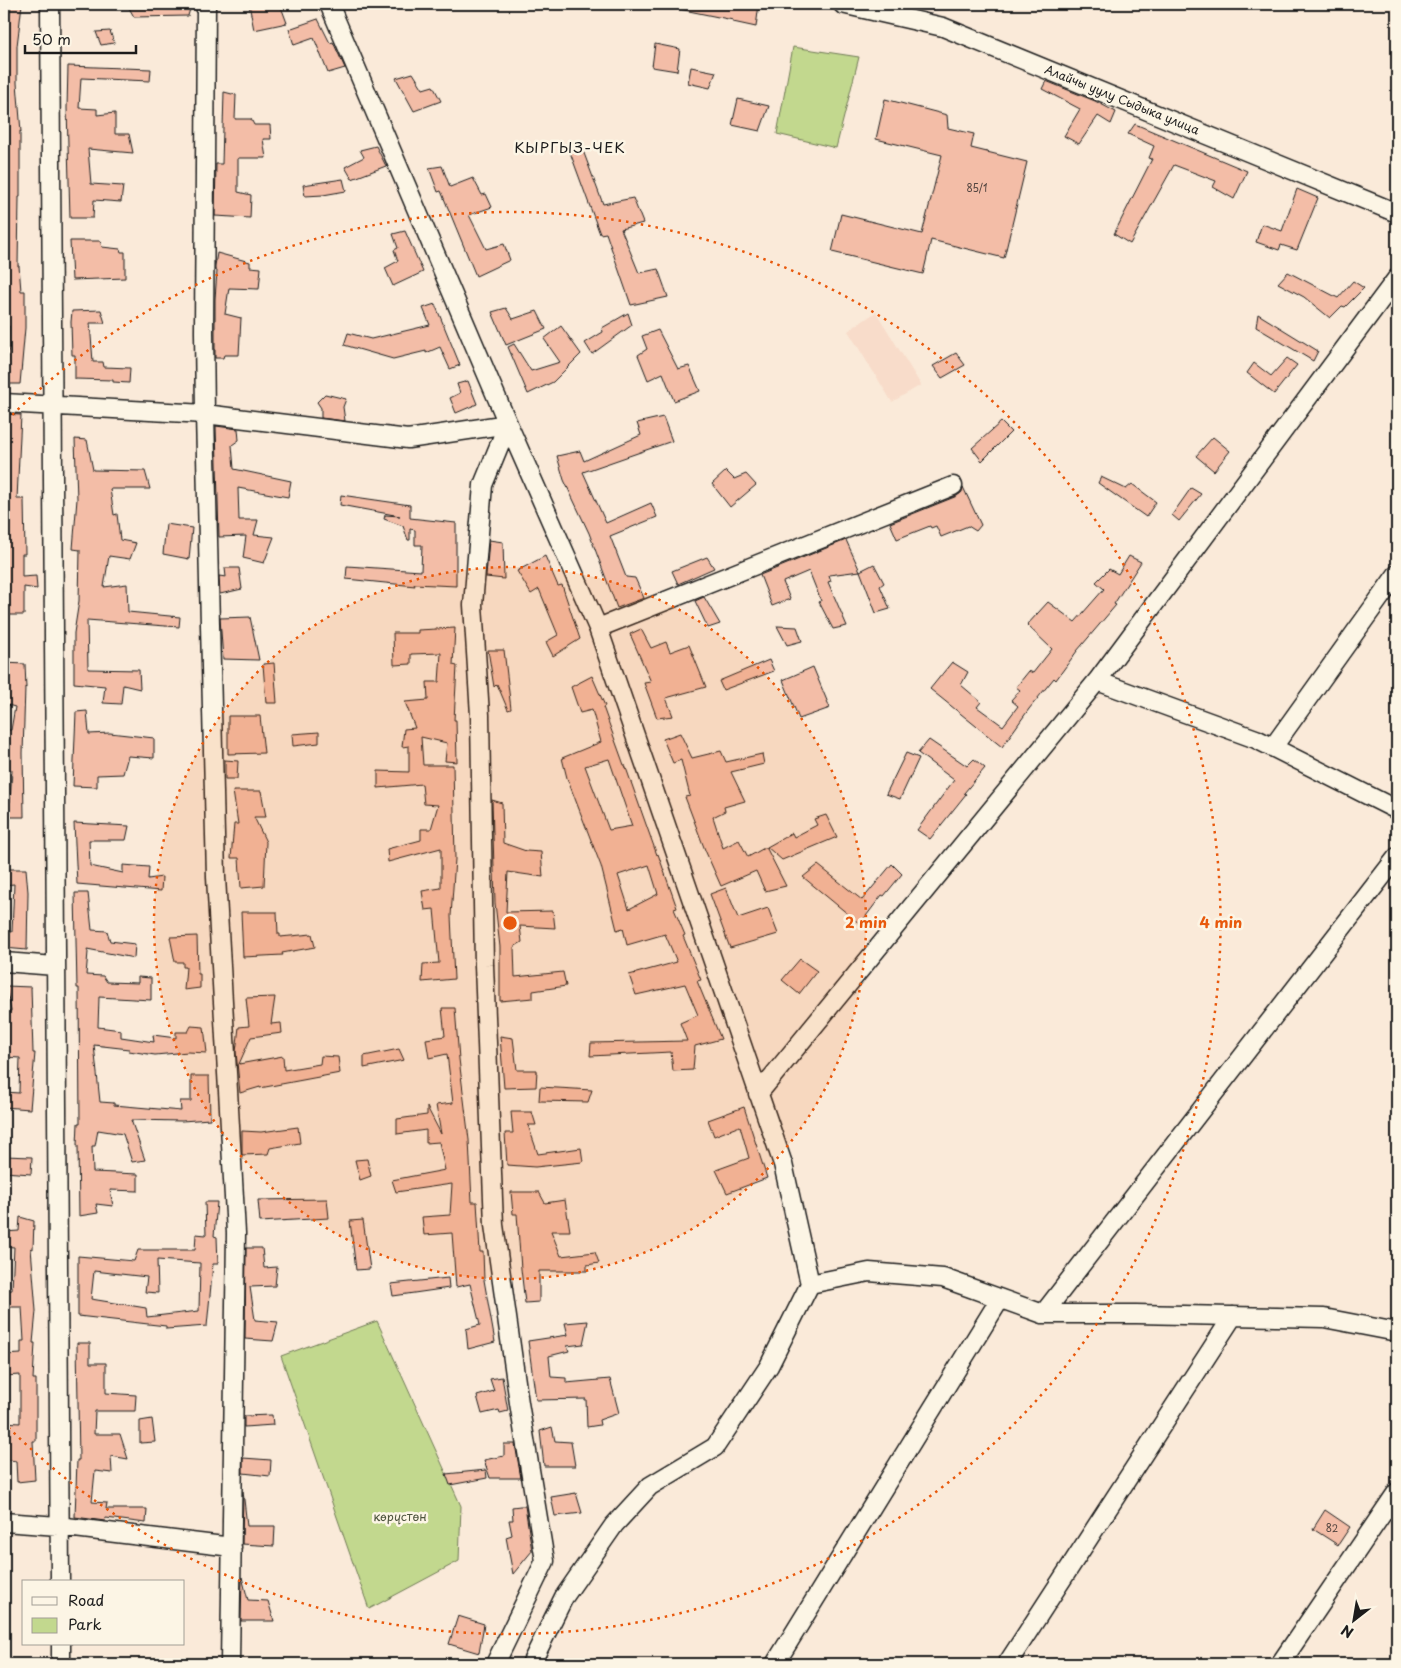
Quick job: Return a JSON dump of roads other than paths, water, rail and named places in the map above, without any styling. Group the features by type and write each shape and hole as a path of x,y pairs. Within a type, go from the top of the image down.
{"street":[{"path":"50,4 58,1526 60,1580"},
{"path":"206,4 204,332 216,877 236,1233 230,1664"},
{"path":"329,4 508,424 598,628 783,1164 810,1284 770,1366 715,1447 650,1486 614,1525 564,1597 531,1664"},
{"name":"Алайчы уулу Сыдыка улица","path":"842,4 944,27 1397,213"},
{"path":"758,1094 1097,681 1397,278"},
{"path":"4,403 205,414 408,439 508,424"},
{"path":"495,1664 546,1561 519,1403 494,1224 484,965 480,715 473,605 483,485 508,424"},
{"path":"598,628 953,486"},
{"path":"1273,747 1397,574"},
{"path":"1097,681 1256,739 1397,810"},
{"path":"1043,1314 1397,857"},
{"path":"4,962 55,966"},
{"path":"810,1284 868,1272 943,1278 1043,1314 1324,1318 1397,1332"},
{"path":"775,1664 1000,1299"},
{"path":"1007,1664 1233,1316"},
{"path":"1280,1664 1397,1492"},
{"path":"4,1522 58,1526 232,1547"},
{"path":"61,1646 61,1664"}],"district":[{"name":"КЫРГЫЗ-ЧЕК","path":"570,148"}],"park label":[{"name":"көрүстөн","path":"400,1517"}]}
